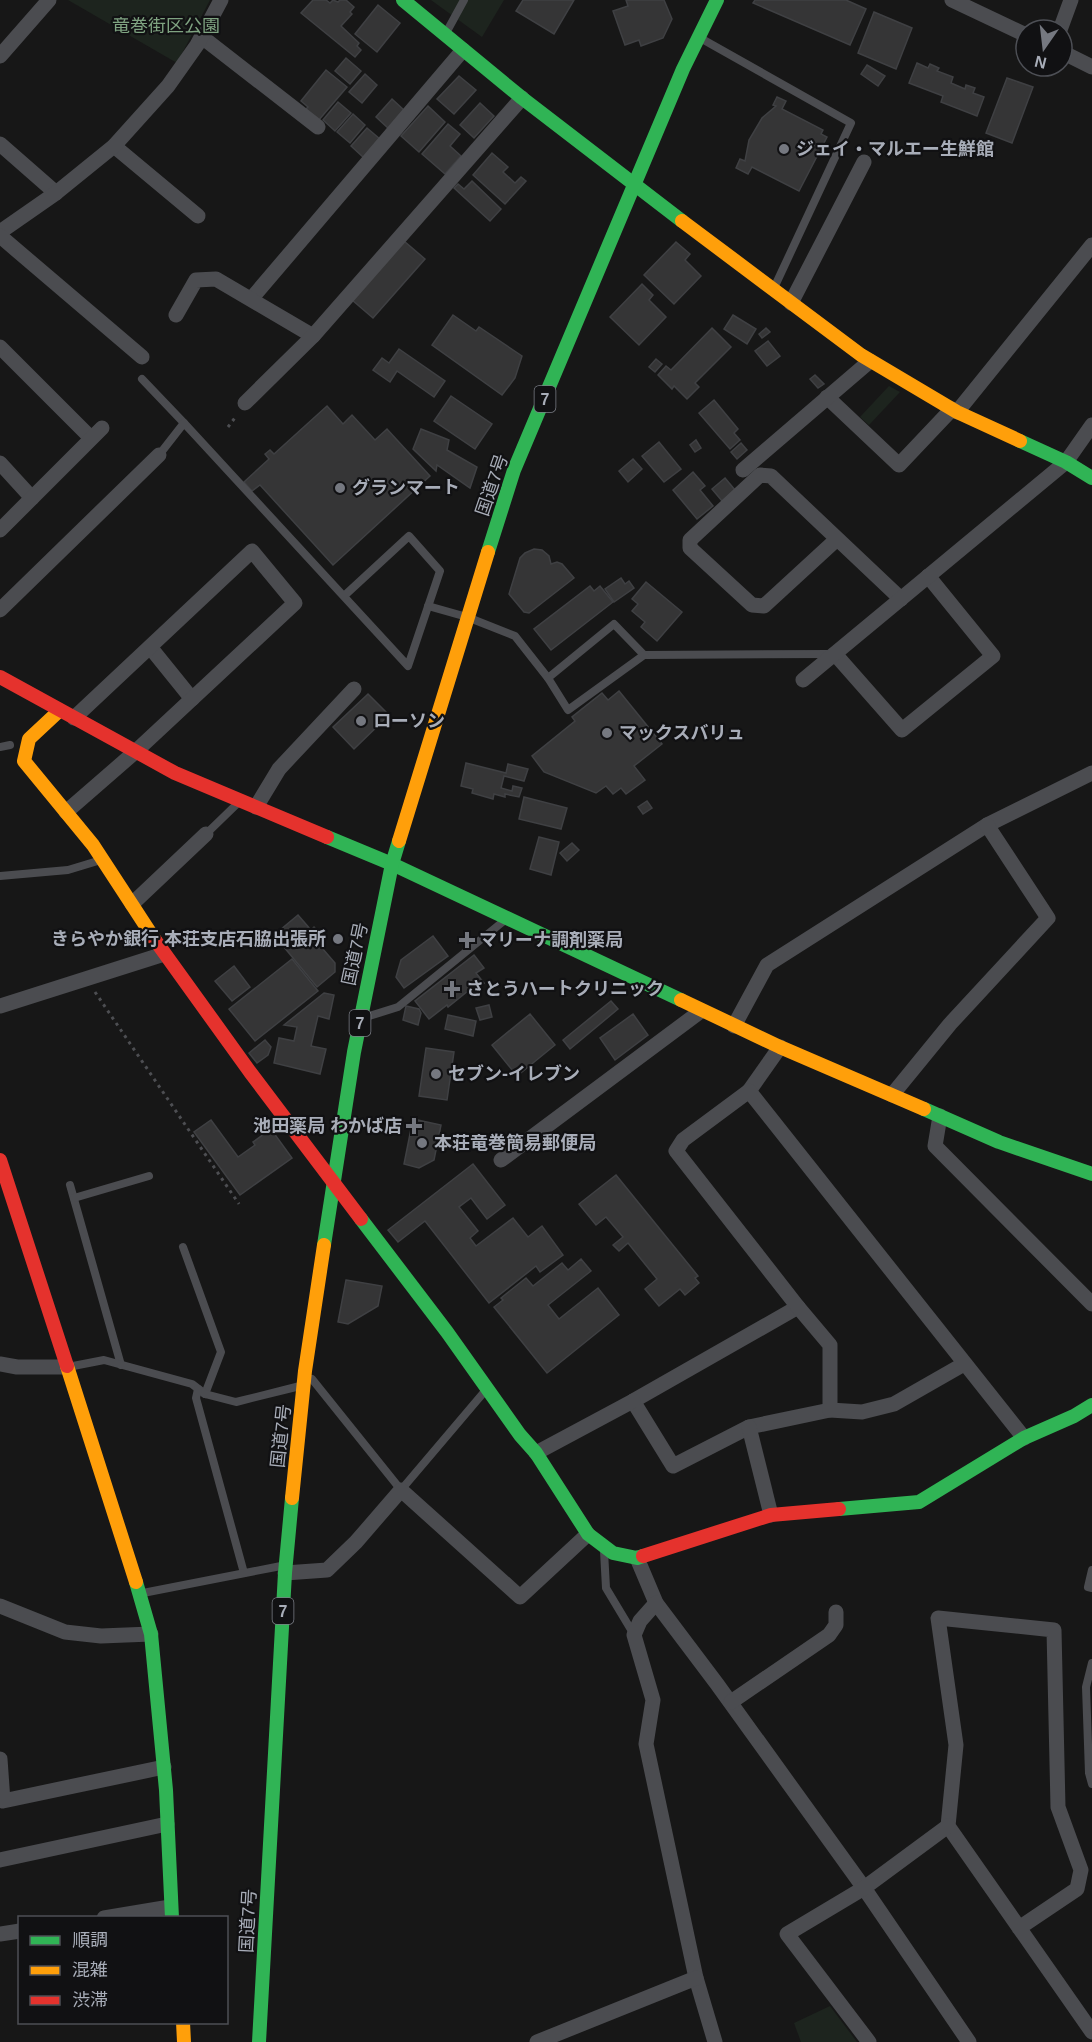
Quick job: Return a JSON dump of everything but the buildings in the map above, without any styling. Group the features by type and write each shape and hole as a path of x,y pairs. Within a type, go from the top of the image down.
{"main road":[{"path":"403,0 522,98 634,185 870,361 954,411 1066,462 1092,478"},
{"name":"国道7号","path":"259,2042 285,1569 305,1378 333,1182 360,1019 392,864 514,470 634,185 717,0"},
{"path":"0,677 175,773 392,864 780,1047 999,1142 1092,1174"},
{"path":"59,711 29,739 24,761 103,860 164,954 440,1323 520,1435 536,1453 588,1534 613,1553 637,1558 771,1515 920,1502 1024,1438 1088,1410"},
{"path":"0,1160 68,1367 151,1634 164,1767 171,1912"},
{"path":"183,2024 184,2042"}],"street":[{"path":"0,56 49,0"},
{"path":"142,357 0,234 56,194 114,146 168,86 202,37 221,0"},
{"path":"952,0 1014,29"},
{"path":"1064,18 1071,0"},
{"path":"202,37 318,127"},
{"path":"252,298 464,50"},
{"path":"1074,58 1092,67"},
{"path":"245,403 313,336 522,98"},
{"path":"0,144 56,194"},
{"path":"114,146 198,216"},
{"path":"791,303 864,162"},
{"path":"827,397 899,465 954,411 1092,244"},
{"path":"176,315 196,280 216,279 252,298 313,336"},
{"path":"0,347 97,433 0,530"},
{"path":"743,470 870,361"},
{"path":"803,680 1066,462 1092,425"},
{"path":"0,610 159,455"},
{"path":"0,463 32,498"},
{"path":"837,539 764,606 752,605 690,548 690,540 760,475 771,476 901,599"},
{"path":"66,812 135,752 295,603 252,551 74,718"},
{"path":"835,654 902,730 993,656 928,576"},
{"path":"150,647 192,699"},
{"path":"256,807 279,769 354,689"},
{"path":"734,1026 767,965 987,825 1092,773"},
{"path":"892,1095 950,1024 1048,918 987,825"},
{"path":"132,904 206,834"},
{"path":"0,1006 164,954"},
{"path":"501,1160 701,1011"},
{"path":"780,1047 749,1091 682,1140 676,1151 830,1345 830,1410"},
{"path":"749,1091 1024,1438"},
{"path":"940,1116 935,1146 1092,1304"},
{"path":"536,1453 798,1307"},
{"path":"0,1364 17,1368 68,1367"},
{"path":"633,1401 673,1466 749,1427 830,1410 862,1412 894,1404 964,1364"},
{"path":"749,1427 771,1515"},
{"path":"285,1569 327,1570 356,1542 401,1490 520,1597 588,1534"},
{"path":"637,1558 656,1603 731,1702 864,1888 969,2042"},
{"path":"656,1603 640,1621 634,1635 653,1700 646,1744 696,1978 715,2042"},
{"path":"0,1606 65,1632 101,1636 151,1634"},
{"path":"731,1702 830,1635 836,1625 836,1612"},
{"path":"1019,1928 1077,1889 1081,1870 1058,1807 1054,1630 938,1618 956,1745 948,1826 1019,1928 1092,2032"},
{"path":"0,1759 2,1801 164,1767"},
{"path":"0,1860 167,1824"},
{"path":"868,2042 787,1934 864,1888 948,1826"},
{"path":"117,1916 171,1912"},
{"path":"0,1934 18,1931"},
{"path":"537,2042 696,1978"}],"lane":[{"path":"445,34 464,0"},
{"path":"699,37 851,123 774,290"},
{"path":"142,379 408,666 440,571 409,536 344,596"},
{"path":"159,455 184,423"},
{"path":"428,606 467,617 515,636 548,678 568,710 644,655 835,654"},
{"path":"548,678 614,624 644,655"},
{"path":"0,747 10,745"},
{"path":"206,834 241,800"},
{"path":"0,876 68,870 103,860"},
{"path":"360,1019 398,1007 507,920"},
{"path":"74,1198 149,1176"},
{"path":"70,1185 121,1365"},
{"path":"183,1247 221,1352 202,1391 196,1398 244,1573"},
{"path":"68,1367 104,1360 192,1384 202,1391 236,1402 305,1378 401,1490 487,1388"},
{"path":"604,1546 606,1588 634,1635"},
{"path":"140,1594 244,1573 285,1569"},
{"path":"1092,1570 1088,1587 1092,1588"},
{"path":"1092,1663 1086,1687 1089,1773 1092,1784"}],"path":[{"path":"86,979 239,1204"}],"green space":[{"name":"竜巻街区公園","path":"68,0 210,0 177,63"},
{"path":"431,0 504,0 482,37"},
{"path":"889,386 900,392 869,425 860,417"},
{"path":"830,2006 857,2042 801,2042 794,2023"}],"traffic: fast":[{"path":"403,0 522,98 682,221"},
{"path":"488,552 514,470 683,69 717,0"},
{"path":"1020,441 1066,462 1092,478"},
{"path":"327,837 392,864 681,1000"},
{"path":"324,1245 354,1052 392,864 399,841"},
{"path":"924,1109 999,1142 1092,1174"},
{"path":"361,1219 447,1332 520,1435 536,1453 588,1534 613,1553 637,1558 643,1556"},
{"path":"839,1509 919,1502 1024,1438 1074,1416 1092,1405"},
{"path":"259,2042 285,1573 292,1498"},
{"path":"136,1582 151,1634 166,1790 172,1916"}],"traffic: slow":[{"path":"682,221 861,355 957,412 1020,441"},
{"path":"399,841 488,552"},
{"path":"59,711 29,739 24,761 93,845 155,940"},
{"path":"681,1000 780,1047 924,1109"},
{"path":"292,1498 305,1371 324,1245"},
{"path":"67,1366 136,1582"},
{"path":"183,2024 184,2042"}],"traffic: jam":[{"path":"0,677 175,773 327,837"},
{"path":"155,940 250,1072 361,1219"},
{"path":"0,1160 67,1366"},
{"path":"643,1556 771,1515 839,1509"}],"place":[{"name":"ジェイ・マルエー生鮮館","path":"784,149"},
{"name":"グランマート","path":"340,488"},
{"name":"ローソン","path":"361,721"},
{"name":"マックスバリュ","path":"607,733"},
{"name":"きらやか銀行 本荘支店石脇出張所","path":"338,939"},
{"name":"マリーナ調剤薬局","path":"467,940"},
{"name":"さとうハートクリニック","path":"452,989"},
{"name":"セブン-イレブン","path":"436,1074"},
{"name":"池田薬局 わかば店","path":"414,1126"},
{"name":"本荘竜巻簡易郵便局","path":"422,1143"}]}
